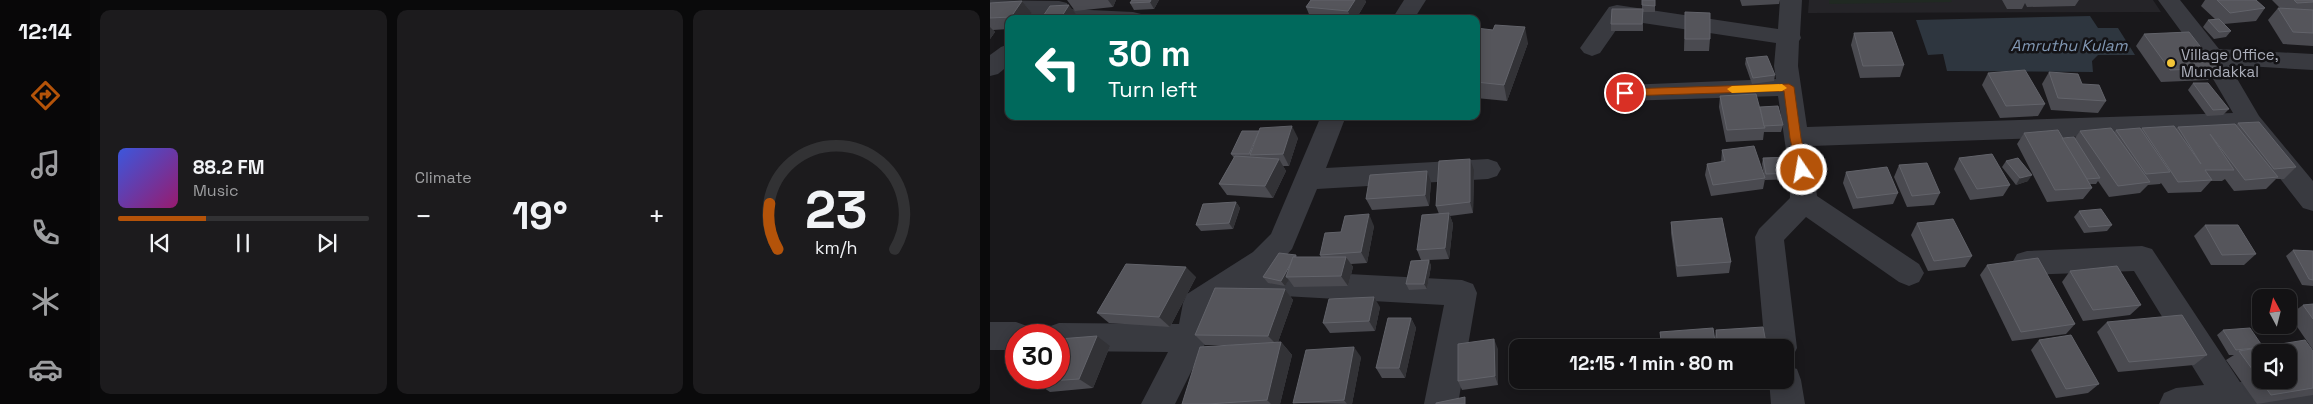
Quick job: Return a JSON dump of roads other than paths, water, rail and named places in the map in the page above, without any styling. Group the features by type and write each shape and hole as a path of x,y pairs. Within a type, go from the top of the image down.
{"street":[{"path":"1406,15 1415,0"},
{"path":"1780,339 1769,237 1804,201 1802,170 1786,66 1790,38 1791,0"},
{"path":"2169,0 2212,56 2250,122 2313,200"},
{"path":"990,7 1056,10 1099,15"},
{"path":"1592,48 1617,12 1790,38"},
{"path":"990,68 1005,55"},
{"path":"2212,56 2313,62"},
{"path":"1625,93 1789,87"},
{"path":"1158,404 1192,338 1198,303 1263,261 1282,242 1332,120"},
{"path":"1796,138 2250,122"},
{"path":"1307,179 1488,169"},
{"path":"1804,201 1909,273"},
{"path":"2027,263 2142,258 2231,398"},
{"path":"1236,280 1462,293 1441,404"},
{"path":"990,336 1005,336"},
{"path":"1070,336 1192,338"},
{"path":"1786,389 1788,404"},
{"path":"2176,404 2231,398 2313,399"}],"water":[{"name":"Amruthu Kulam","path":"2090,16 2098,28 2118,28 2135,55 2098,55 2092,61 2093,72 1947,71 1943,54 1928,55 1916,20"}],"place":[{"name":"Village Office, Mundakkal","path":"2171,63"}]}
